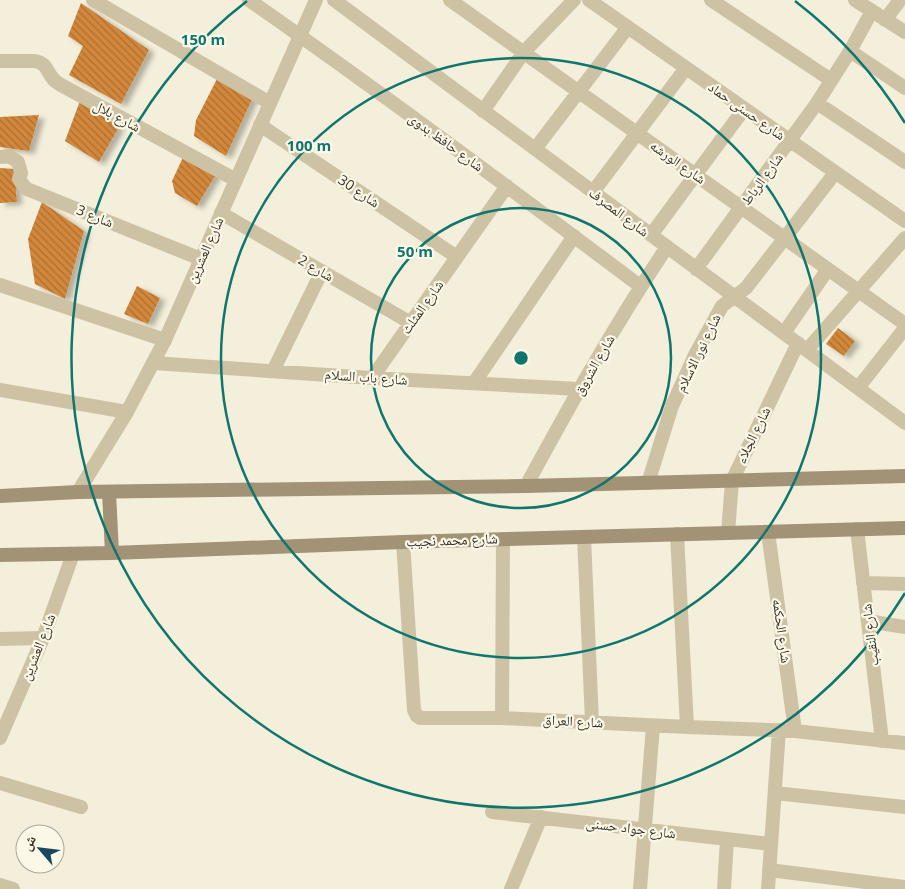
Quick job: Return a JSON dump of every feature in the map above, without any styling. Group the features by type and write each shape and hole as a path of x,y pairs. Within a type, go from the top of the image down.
{"main road":[{"path":"0,496 78,492 526,486 905,476"},
{"path":"109,492 112,553"},
{"name":"شارع محمد نجيب","path":"0,555 905,528"}],"street":[{"path":"93,0 270,103"},
{"name":"شارع حافظ بدوى","path":"249,0 506,186 640,286"},
{"name":"شارع العشرين","path":"78,492 127,412 165,340 316,0"},
{"name":"شارع المصرف","path":"334,0 905,422"},
{"name":"شارع الورشه","path":"450,0 859,291 905,326"},
{"path":"483,111 524,52 574,0"},
{"name":"شارع حسنى حماد","path":"589,0 905,222"},
{"path":"712,0 832,80"},
{"path":"855,0 905,32"},
{"path":"885,20 900,0"},
{"name":"شارع الرباط","path":"696,269 817,103 850,51 872,11"},
{"path":"535,149 628,27"},
{"path":"850,51 905,88"},
{"name":"شارع بلال","path":"0,61 40,62 47,68 60,86 236,180"},
{"path":"593,192 686,68"},
{"path":"817,103 905,162"},
{"path":"650,235 744,108"},
{"name":"شارع 30","path":"260,125 457,257"},
{"name":"شارع 3","path":"4,156 14,158 18,162 21,173 19,179 27,188 201,259"},
{"name":"شارع نور الاسلام","path":"648,483 672,406 695,355 722,306 746,288 836,173"},
{"name":"شارع المثلث","path":"372,378 506,186"},
{"name":"شارع 2","path":"221,214 410,323"},
{"path":"474,383 574,236"},
{"name":"شارع الجلاء","path":"728,533 732,481 802,347 859,291 905,238"},
{"name":"شارع الشروق","path":"526,486 579,390 640,286 666,247"},
{"path":"784,333 828,269"},
{"path":"273,371 322,271"},
{"path":"0,285 165,340"},
{"path":"858,388 905,326"},
{"name":"شارع باب السلام","path":"153,363 579,390"},
{"path":"0,390 127,412"},
{"name":"شارع النقيب","path":"857,529 882,741"},
{"name":"شارع الحكمه","path":"768,532 796,731"},
{"path":"677,534 687,728"},
{"path":"584,537 592,722"},
{"path":"502,718 504,539"},
{"name":"شارع العراق","path":"402,542 415,713 420,718 502,718 687,728 779,730 905,743"},
{"name":"شارع العشرين","path":"0,737 43,638 73,554"},
{"path":"863,583 905,584"},
{"path":"868,622 905,627"},
{"path":"0,639 43,638"},
{"path":"640,889 653,726"},
{"path":"768,889 779,730"},
{"path":"0,783 81,806"},
{"path":"774,793 905,807"},
{"name":"شارع جواد حسنى","path":"492,812 770,844"},
{"path":"511,889 541,817"},
{"path":"724,889 727,840"},
{"path":"769,870 905,887"},
{"path":"0,885 13,889"}],"building":[{"path":"81,3 149,50 121,104 69,75 83,46 68,36"},
{"path":"218,77 255,93 226,156 194,136 196,120"},
{"path":"80,101 119,127 99,162 65,141"},
{"path":"39,115 29,151 0,147 0,117"},
{"path":"185,153 218,171 197,206 175,193 172,181"},
{"path":"0,168 14,169 17,202 0,203"},
{"path":"42,202 84,231 65,299 35,284 28,239"},
{"path":"137,286 160,298 148,324 124,314"},
{"path":"838,328 855,341 844,356 826,344"}]}
